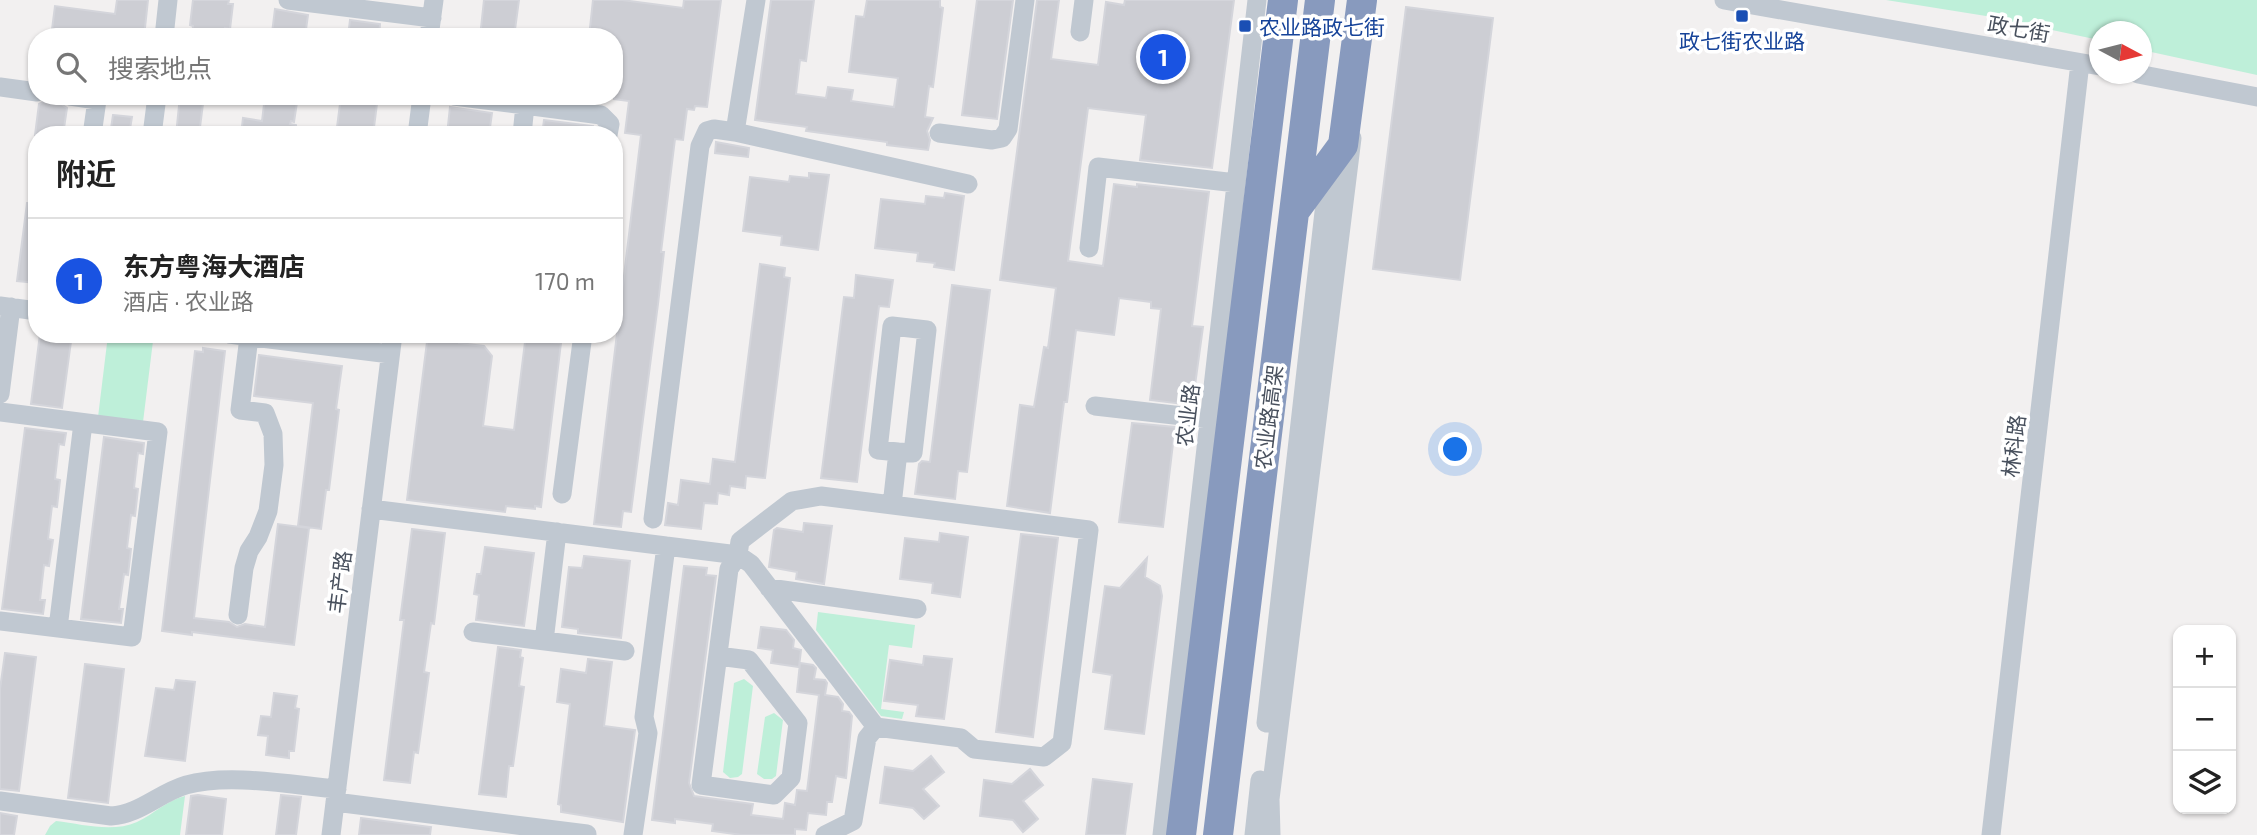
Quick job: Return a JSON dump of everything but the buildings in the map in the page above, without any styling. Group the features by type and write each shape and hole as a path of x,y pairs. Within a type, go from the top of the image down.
{"highway":[{"name":"农业路高架","path":"1217,835 1320,0"},
{"path":"1293,212 1343,145 1362,0"},
{"name":"农业路高架","path":"1181,835 1276,3"}],"street":[{"path":"165,28 169,0"},
{"path":"289,0 432,18"},
{"path":"735,132 756,0"},
{"path":"939,133 992,140 1002,138 1008,130 1025,0"},
{"path":"1080,32 1084,0"},
{"path":"1254,835 1349,0"},
{"path":"1271,835 1272,786 1369,0"},
{"name":"政七街","path":"1724,0 2089,64"},
{"name":"农业路","path":"1162,835 1236,183 1276,3"},
{"name":"林科路","path":"1991,835 2089,72"},
{"path":"2152,77 2257,97"},
{"path":"0,87 28,91"},
{"path":"93,126 96,105"},
{"path":"153,126 156,105"},
{"path":"418,126 421,105"},
{"path":"523,126 525,105 601,115 610,126"},
{"path":"653,519 700,146 707,131 714,129 735,132 968,184"},
{"path":"1089,248 1098,167 1236,183"},
{"path":"0,394 5,307 28,310"},
{"path":"892,326 927,330 912,453 898,452 878,450 892,326"},
{"path":"238,615 244,568 268,511 274,465 274,433 265,413 240,410 248,343"},
{"path":"562,494 582,343"},
{"name":"丰产路","path":"331,835 391,344"},
{"path":"1095,407 1209,419"},
{"path":"0,412 158,432 132,638 0,621"},
{"path":"58,628 83,423"},
{"path":"892,505 898,452"},
{"path":"371,509 738,555 751,564 876,727 961,738 975,749 1044,757 1062,743 1089,530 821,496 792,501 740,541 738,555 729,569 701,785 774,795 791,778 798,723 750,660 718,656"},
{"path":"544,641 557,532"},
{"path":"633,835 648,733 644,717 666,546"},
{"path":"769,588 917,609"},
{"path":"473,632 625,651"},
{"path":"825,835 853,821 867,738 876,727"},
{"path":"0,801 122,816 185,785 231,780 560,833 587,834"}],"green space":[{"path":"1886,0 2257,0 2257,75 2152,52 2152,21 2089,21 2089,38 1986,16"},
{"path":"107,343 153,343 143,422 98,417"},
{"path":"818,612 915,625 912,648 889,645 881,709 904,712 902,719 881,716 816,630"},
{"path":"744,679 753,686 742,774 730,778 723,772 734,683"},
{"path":"774,713 783,720 776,776 764,779 757,774 765,717"},
{"path":"185,796 180,835 45,835 56,821 97,827 127,825"}],"place":[{"name":"政七街农业路","path":"1742,16"},
{"name":"农业路政七街","path":"1245,26"},
{"name":"东方粤海大酒店","path":"1163,57"}]}
